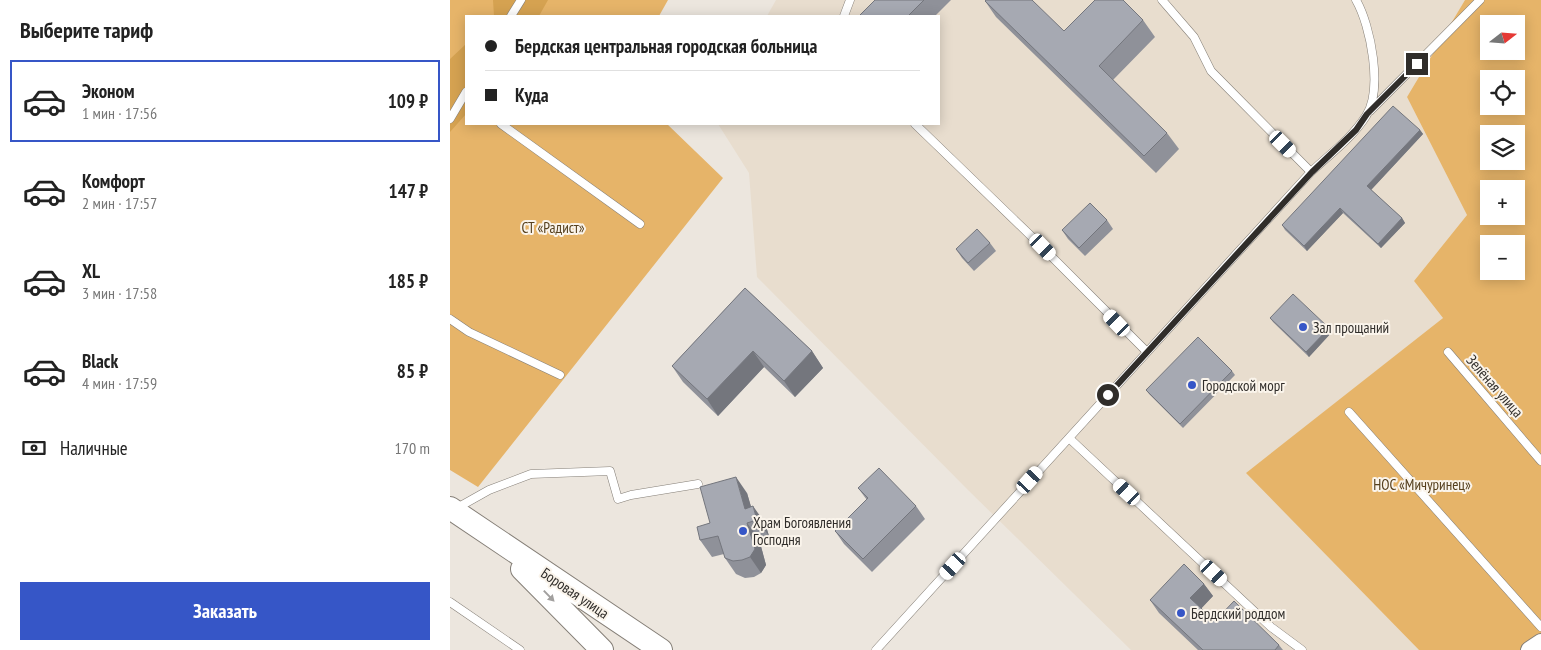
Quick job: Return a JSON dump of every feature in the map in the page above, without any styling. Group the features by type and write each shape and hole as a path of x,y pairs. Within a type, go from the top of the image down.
{"street":[{"name":"Боровая улица","path":"452,510 661,650"},
{"name":"Боровая улица","path":"490,536 602,650"},
{"path":"1529,650 1541,642"}],"lane":[{"path":"512,15 521,0"},
{"path":"844,15 850,0"},
{"path":"1162,0 1194,37 1211,70 1312,172"},
{"path":"1356,0 1373,51 1375,88 1367,114"},
{"path":"876,650 1312,172 1356,130 1367,114 1480,0"},
{"path":"450,120 465,96"},
{"path":"502,125 640,224"},
{"path":"916,125 1147,352"},
{"path":"450,319 468,332 560,375"},
{"name":"Зелёная улица","path":"1448,352 1541,460"},
{"path":"1349,412 1541,627"},
{"path":"1069,438 1272,628 1302,650"},
{"path":"452,510 489,490 531,474 610,471 618,499 698,484"},
{"path":"450,602 520,650"}],"shaded area":[{"path":"493,0 548,0 540,15 494,15"},
{"path":"776,0 1465,0 1407,97 1467,215 1414,281 1443,318 1247,473 1419,650 1131,650 968,490 757,277 749,173 719,125 940,125 940,15 768,15"},
{"path":"465,45 465,115 450,132 450,59"}],"green space":[{"name":"СТ «Радист»","path":"450,0 668,0 660,15 465,15 465,125 668,125 723,178 478,487 450,470"},
{"name":"НОС «Мичуринец»","path":"1465,0 1541,0 1541,650 1419,650 1246,473 1443,318 1414,281 1467,215 1407,97"}],"building":[{"path":"875,0 924,0 909,15 860,15"},
{"path":"986,0 1032,0 1064,31 1095,0 1123,0 1143,20 1099,66 1167,133 1144,156"},
{"path":"1393,106 1420,130 1367,186 1402,218 1378,244 1340,208 1304,246 1282,225"},
{"path":"1090,203 1107,220 1079,248 1062,230"},
{"path":"977,229 990,243 968,263 956,249"},
{"path":"745,288 812,351 784,381 753,351 707,399 672,366"},
{"name":"Зал прощаний","path":"1293,294 1329,328 1306,352 1270,318"},
{"name":"Городской морг","path":"1198,337 1232,371 1180,424 1146,390"},
{"path":"879,468 916,506 863,559 835,531 868,498 858,488"},
{"name":"Храм Богоявления Господня","path":"736,477 745,509 753,506 757,520 747,523 755,549 750,557 733,561 725,558 718,536 700,540 697,527 710,523 700,487"},
{"name":"Бердский роддом","path":"1184,564 1204,584 1190,598 1215,621 1234,601 1279,645 1275,650 1203,650 1150,600"}],"place":[{"name":"Зал прощаний","path":"1303,327"},
{"name":"Городской морг","path":"1192,385"},
{"name":"Храм Богоявления Господня","path":"743,531"},
{"name":"Бердский роддом","path":"1181,613"}],"route":[{"path":"1108,395 1312,172 1356,130 1367,114 1417,64"}]}
